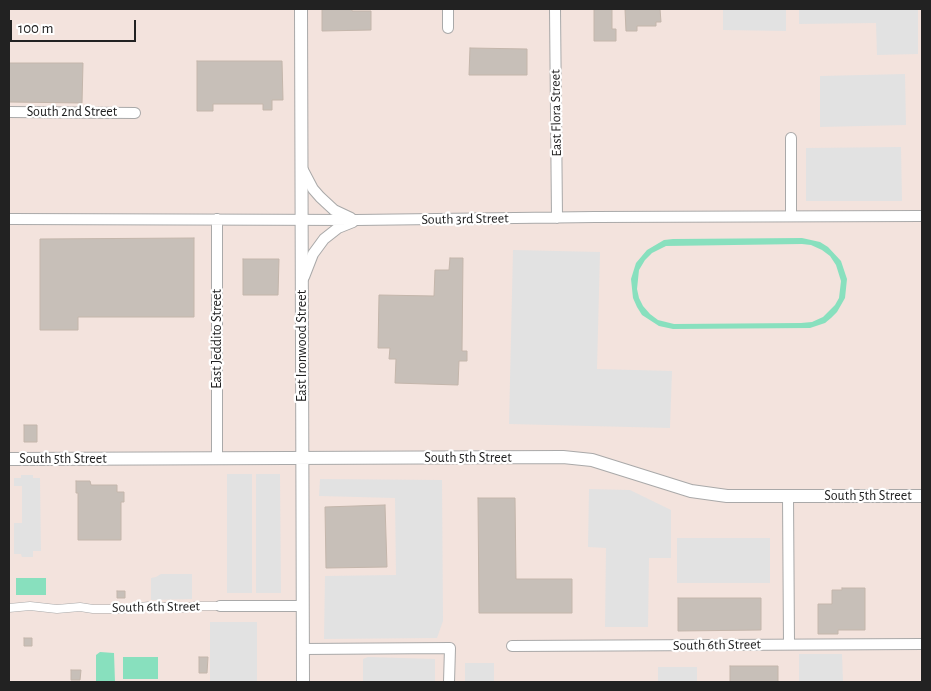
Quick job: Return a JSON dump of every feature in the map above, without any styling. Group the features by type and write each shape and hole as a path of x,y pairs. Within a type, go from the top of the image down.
{"street":[{"name":"East Ironwood Street","path":"301,9 303,682"},
{"path":"448,9 448,28"},
{"name":"East Flora Street","path":"555,9 557,218"},
{"name":"South 2nd Street","path":"9,112 135,113"},
{"path":"791,138 791,216"},
{"path":"301,166 313,189 326,204 342,215 356,220"},
{"name":"South 3rd Street","path":"9,219 356,220 922,216"},
{"name":"East Jeddito Street","path":"217,219 217,459"},
{"path":"302,284 313,254 324,238 338,228 356,220"},
{"name":"South 5th Street","path":"9,459 563,457 592,460 691,491 727,496 922,496"},
{"path":"788,496 789,644"},
{"name":"South 6th Street","path":"9,608 30,606 57,609 80,607 122,609 149,606 185,608 196,606 303,606"},
{"name":"South 6th Street","path":"512,646 922,644"},
{"path":"304,649 450,648 449,682"}],"shaded area":[{"path":"9,9 922,9 922,682 9,682"},
{"path":"723,9 786,9 786,31 723,30"},
{"path":"799,9 918,9 918,54 877,55 876,23 799,24"},
{"path":"905,74 906,125 820,127 820,76"},
{"path":"901,147 902,201 806,201 806,148"},
{"path":"513,250 600,252 597,369 672,371 670,428 509,424"},
{"path":"227,474 252,474 252,593 227,593"},
{"path":"256,474 280,474 281,593 256,593"},
{"path":"21,475 33,475 33,478 40,478 41,551 33,551 33,557 22,557 21,554 14,554 14,523 22,523 22,486 14,486 14,478 21,478"},
{"path":"320,479 442,480 443,621 437,638 324,639 325,576 396,575 395,498 319,496"},
{"path":"589,489 630,490 671,510 671,558 649,558 648,627 605,627 606,548 588,547"},
{"path":"677,538 770,538 770,583 677,583"},
{"path":"161,574 192,574 192,599 151,600 151,578"},
{"path":"210,622 257,622 257,682 210,682"},
{"path":"799,654 842,654 843,682 799,682"},
{"path":"368,657 435,659 435,682 363,682 363,659"},
{"path":"465,663 494,663 494,682 465,682"},
{"path":"658,667 697,667 697,682 658,682"}],"green space":[{"path":"802,238 820,242 828,247 841,261 847,279 845,298 831,318 825,323 810,328 673,329 659,326 642,315 637,307 633,298 631,279 636,263 647,250 664,240","holes":["811,245 830,256 836,265 841,281 839,298 835,305 823,317 812,322 674,324 658,320 643,306 639,298 637,289 639,270 652,253 666,246"]},
{"path":"16,578 46,578 46,595 16,595"},
{"path":"100,652 114,653 115,682 96,682 96,655"},
{"path":"123,657 158,657 158,679 123,679"}],"building":[{"path":"322,9 371,11 371,30 322,31"},
{"path":"594,9 612,9 612,29 616,29 616,41 594,41"},
{"path":"625,9 660,9 661,22 656,22 656,26 637,26 637,31 626,31"},
{"path":"470,48 527,49 527,75 469,75"},
{"path":"197,61 282,61 283,100 272,100 272,110 263,110 263,104 213,104 213,111 197,111"},
{"path":"9,63 83,63 82,103 9,102"},
{"path":"194,238 194,317 78,317 78,330 40,330 40,239"},
{"path":"450,258 463,258 462,351 467,351 467,361 459,361 458,385 395,383 396,359 389,359 390,348 378,348 379,295 434,296 435,270 449,270"},
{"path":"243,259 279,259 278,295 243,295"},
{"path":"24,425 37,425 37,442 24,442"},
{"path":"76,481 90,481 91,485 117,485 117,492 124,492 124,502 121,502 121,540 78,540 78,493 76,493"},
{"path":"478,498 515,498 516,579 572,579 572,613 479,613"},
{"path":"385,505 387,567 326,568 325,507"},
{"path":"842,588 865,588 865,630 838,630 838,634 818,634 818,604 832,604 832,590 842,590"},
{"path":"117,591 125,591 125,598 117,598"},
{"path":"678,598 761,598 761,630 678,631"},
{"path":"24,638 32,638 32,646 24,646"},
{"path":"199,657 208,657 207,673 199,673"},
{"path":"730,666 778,666 778,682 730,682"},
{"path":"71,670 81,670 80,680 71,680"}]}
